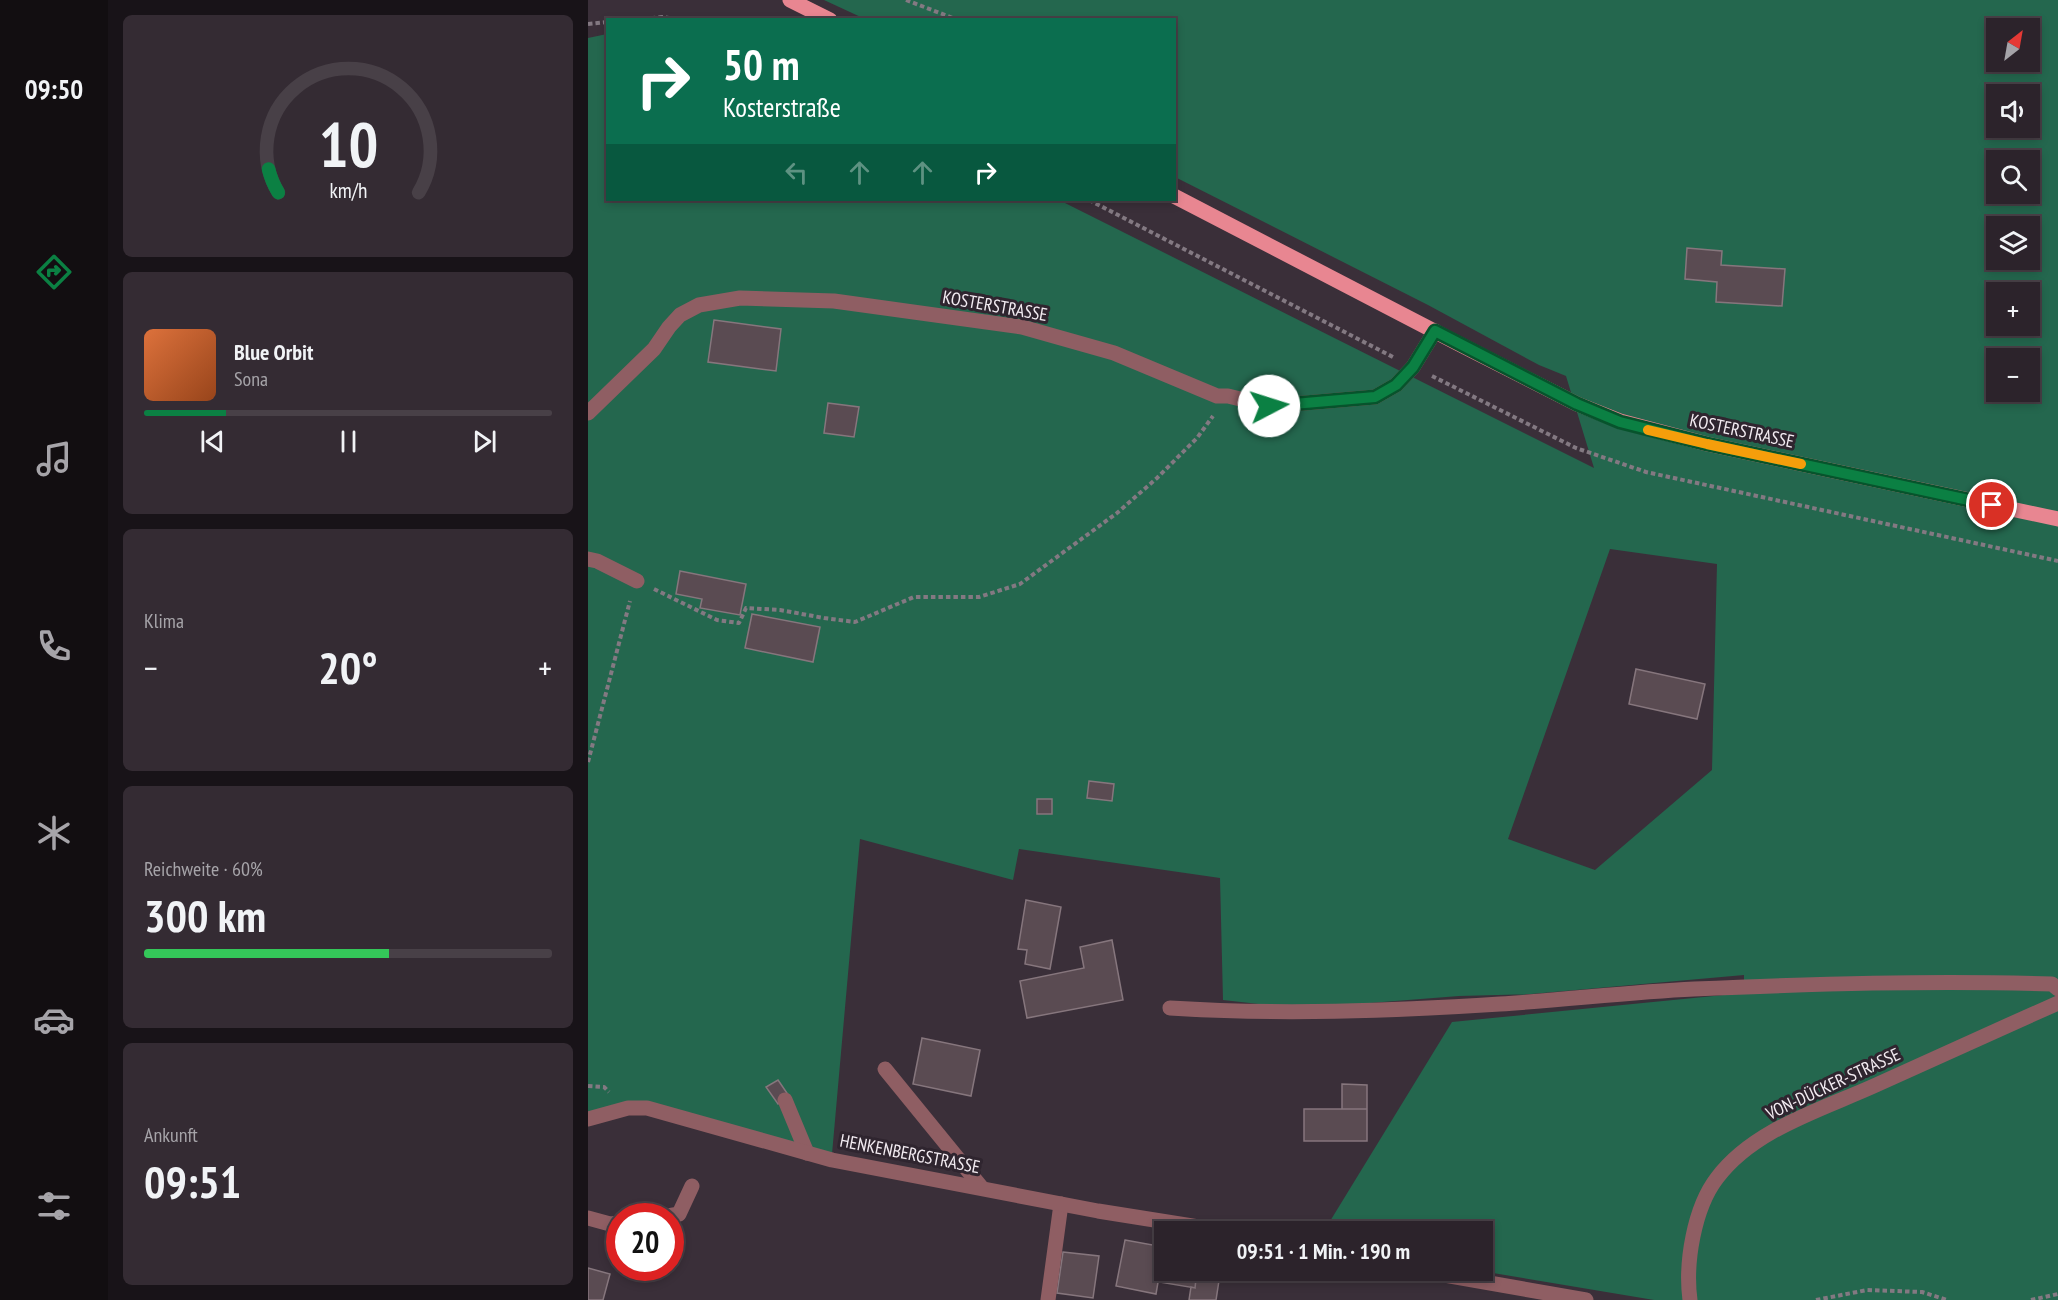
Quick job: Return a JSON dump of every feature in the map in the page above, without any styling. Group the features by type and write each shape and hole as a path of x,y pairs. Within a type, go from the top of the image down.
{"main road":[{"path":"789,0 826,18"},
{"name":"KOSTERSTRASSE","path":"1176,197 1577,404 1620,422 1707,444 2058,519"}],"street":[{"name":"KOSTERSTRASSE","path":"588,413 654,349 680,315 699,305 740,298 834,301 1022,327 1114,353 1217,396 1228,396 1269,406 1375,397 1396,385 1413,367 1435,331"},
{"path":"588,559 597,561 637,581"},
{"path":"1170,1008 1248,1013 1361,1012 1693,989 1973,981 2052,984 2058,988"},
{"name":"VON-DÜCKER-STRASSE","path":"1690,1300 1688,1283 1690,1263 1694,1233 1702,1205 1716,1179 1737,1157 1786,1125 2058,1003"},
{"path":"885,1069 982,1188"},
{"path":"784,1100 807,1153"},
{"name":"HENKENBERGSTRASSE","path":"588,1119 628,1108 647,1108 832,1160 1061,1204 1164,1221"},
{"path":"684,1203 692,1186"},
{"path":"1048,1300 1061,1204"},
{"path":"588,1218 606,1223"},
{"path":"1479,1281 1587,1300"}],"path":[{"path":"906,0 953,18"},
{"path":"602,17 606,21"},
{"path":"653,18 669,18"},
{"path":"588,24 606,22"},
{"path":"588,762 637,581 717,620 739,623 746,608 780,610 855,622 914,597 979,597 1020,584 1117,513 1157,478 1197,438 1228,396"},
{"path":"1816,1300 1867,1290 1922,1292 1947,1300"},
{"path":"2031,1300 2058,1294"}],"green space":[{"path":"824,0 2058,0 2058,1300 1654,1300 1493,1273 1493,1221 1330,1221 1452,1022 1744,993 1744,975 1531,994 1459,996 1357,1004 1286,1007 1223,1000 1220,878 1019,849 1013,880 860,839 832,1154 680,1111 588,1114 588,38 606,34 606,201 1061,201 1594,468 1566,376 1539,365 1428,305 1176,178 1176,18 863,18","holes":["1610,549 1717,564 1712,770 1595,870 1508,839"]}],"building":[{"path":"1687,248 1722,251 1721,265 1785,269 1782,306 1716,302 1717,282 1685,279"},
{"path":"714,320 781,329 776,371 708,362"},
{"path":"828,403 859,407 854,437 824,433"},
{"path":"680,571 746,584 740,615 700,608 702,599 676,594"},
{"path":"752,614 820,627 813,662 745,648"},
{"path":"1636,669 1705,684 1697,719 1629,704"},
{"path":"1089,781 1114,784 1112,801 1087,798"},
{"path":"1037,799 1052,799 1052,814 1037,814"},
{"path":"1026,900 1061,907 1050,969 1025,964 1027,950 1018,949"},
{"path":"1112,940 1123,1000 1027,1018 1020,981 1084,968 1080,947"},
{"path":"922,1038 980,1050 971,1096 913,1084"},
{"path":"778,1080 789,1096 778,1104 766,1087"},
{"path":"1342,1084 1367,1085 1367,1109 1342,1109"},
{"path":"1304,1109 1367,1109 1367,1141 1304,1141"},
{"path":"1125,1240 1154,1245 1154,1281 1158,1281 1156,1294 1116,1286"},
{"path":"1063,1252 1099,1256 1093,1298 1057,1293"},
{"path":"588,1268 606,1273 606,1281 608,1281 603,1300 588,1300"},
{"path":"1159,1281 1196,1281 1195,1288"},
{"path":"1196,1281 1219,1281 1216,1300 1189,1300 1191,1287 1195,1288"}],"slow traffic":[{"path":"1648,430 1801,464"}],"route":[{"path":"1269,406 1375,397 1396,385 1413,367 1435,331 1577,404 1620,422 1707,444 1992,505"}]}
